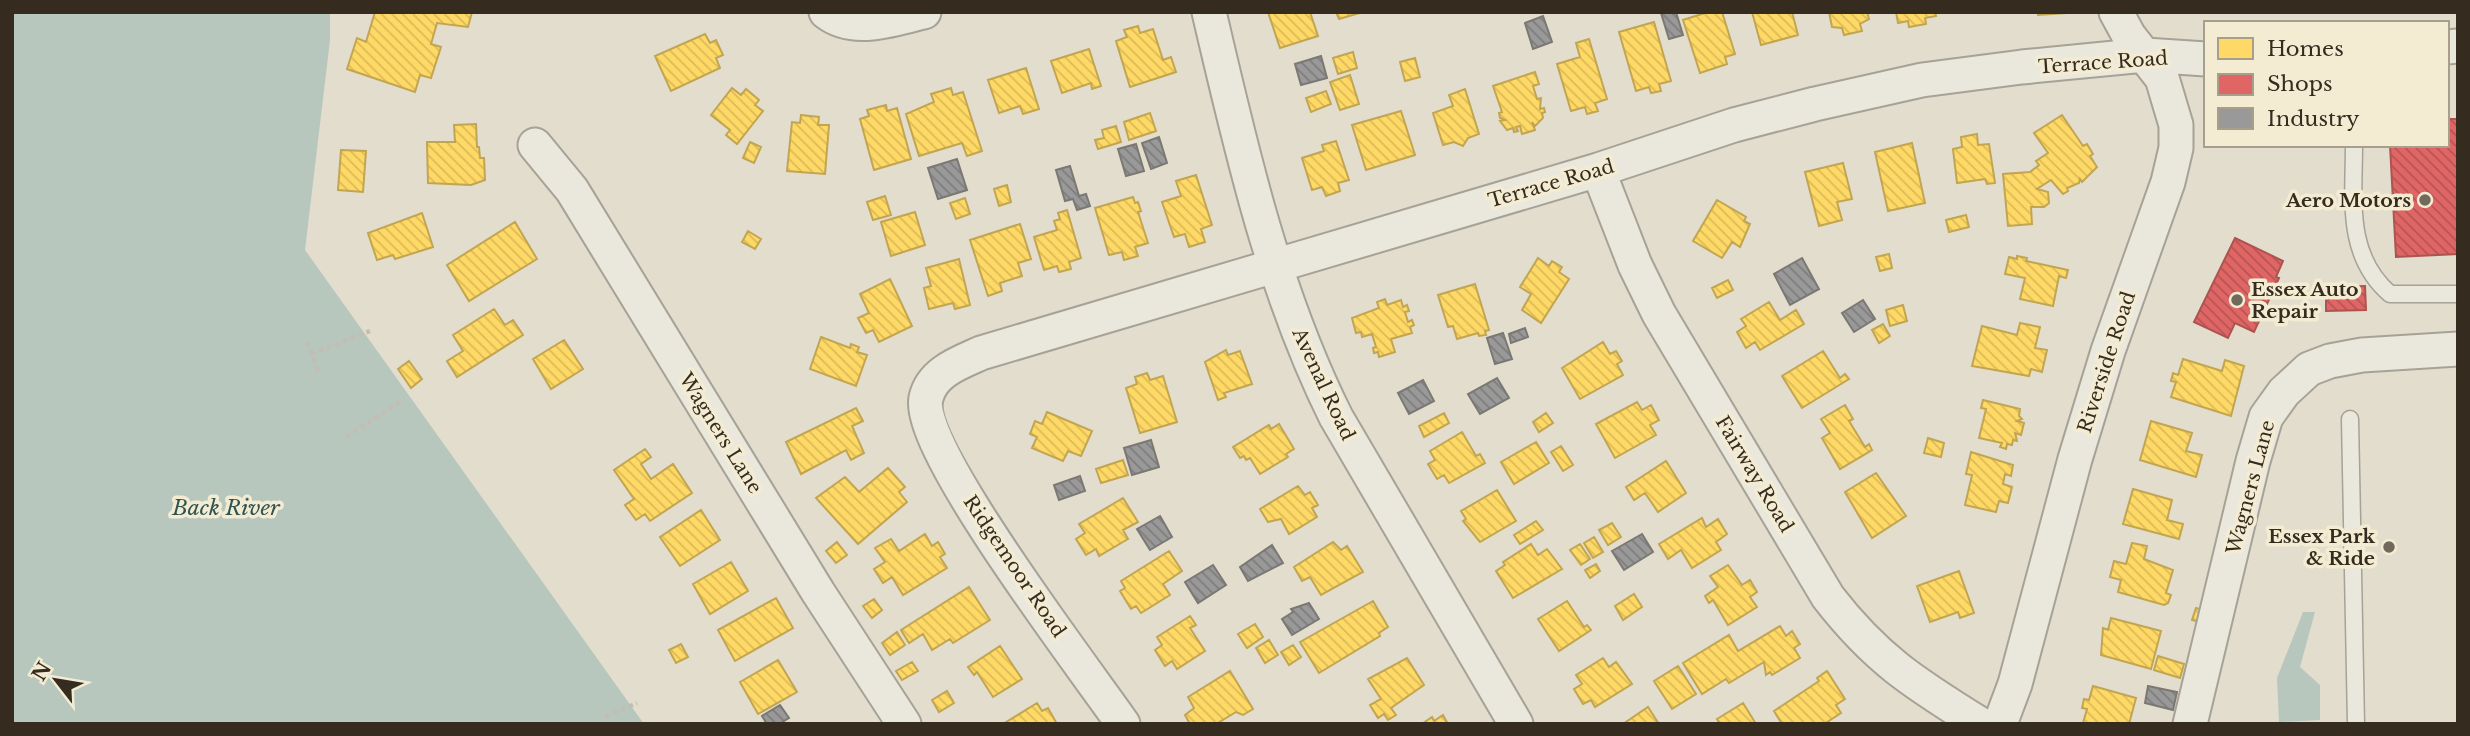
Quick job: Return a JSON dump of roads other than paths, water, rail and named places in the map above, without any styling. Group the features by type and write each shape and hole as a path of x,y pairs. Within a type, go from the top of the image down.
{"street":[{"path":"827,12 850,23 879,22 924,12"},
{"name":"Avenal Road","path":"1209,12 1276,263 1307,354 1336,417 1516,724"},
{"name":"Riverside Road","path":"2000,724 2015,684 2082,435 2168,182 2176,148 2171,104 2162,78 2129,36 2116,12"},
{"name":"Terrace Road","path":"925,399 936,377 981,353 1276,263 1598,170 1734,125 1922,80 2145,55 2204,59"},
{"name":"Wagners Lane","path":"535,145 572,190 818,592 904,724"},
{"name":"Fairway Road","path":"1598,170 1635,265 1659,314 1828,597 1856,633 1887,663 1980,724"},
{"name":"Wagners Lane","path":"2190,724 2266,417 2284,392 2309,369 2330,361 2362,355 2458,349"},
{"name":"Ridgemoor Road","path":"925,399 927,420 936,443 960,486 997,545 1123,724"}],"lane":[{"path":"2354,147 2354,211 2360,256 2377,282 2390,294 2458,293"},
{"path":"2350,419 2356,724"}],"water":[{"name":"Back River","path":"12,12 330,12 330,40 305,250 644,724 12,724"},
{"path":"2303,612 2315,612 2300,667 2320,685 2320,720 2279,722 2277,678"}],"place":[{"name":"Aero Motors","path":"2425,200"},
{"name":"Essex Auto Repair","path":"2237,300"},
{"name":"Essex Park & Ride","path":"2389,547"}]}
